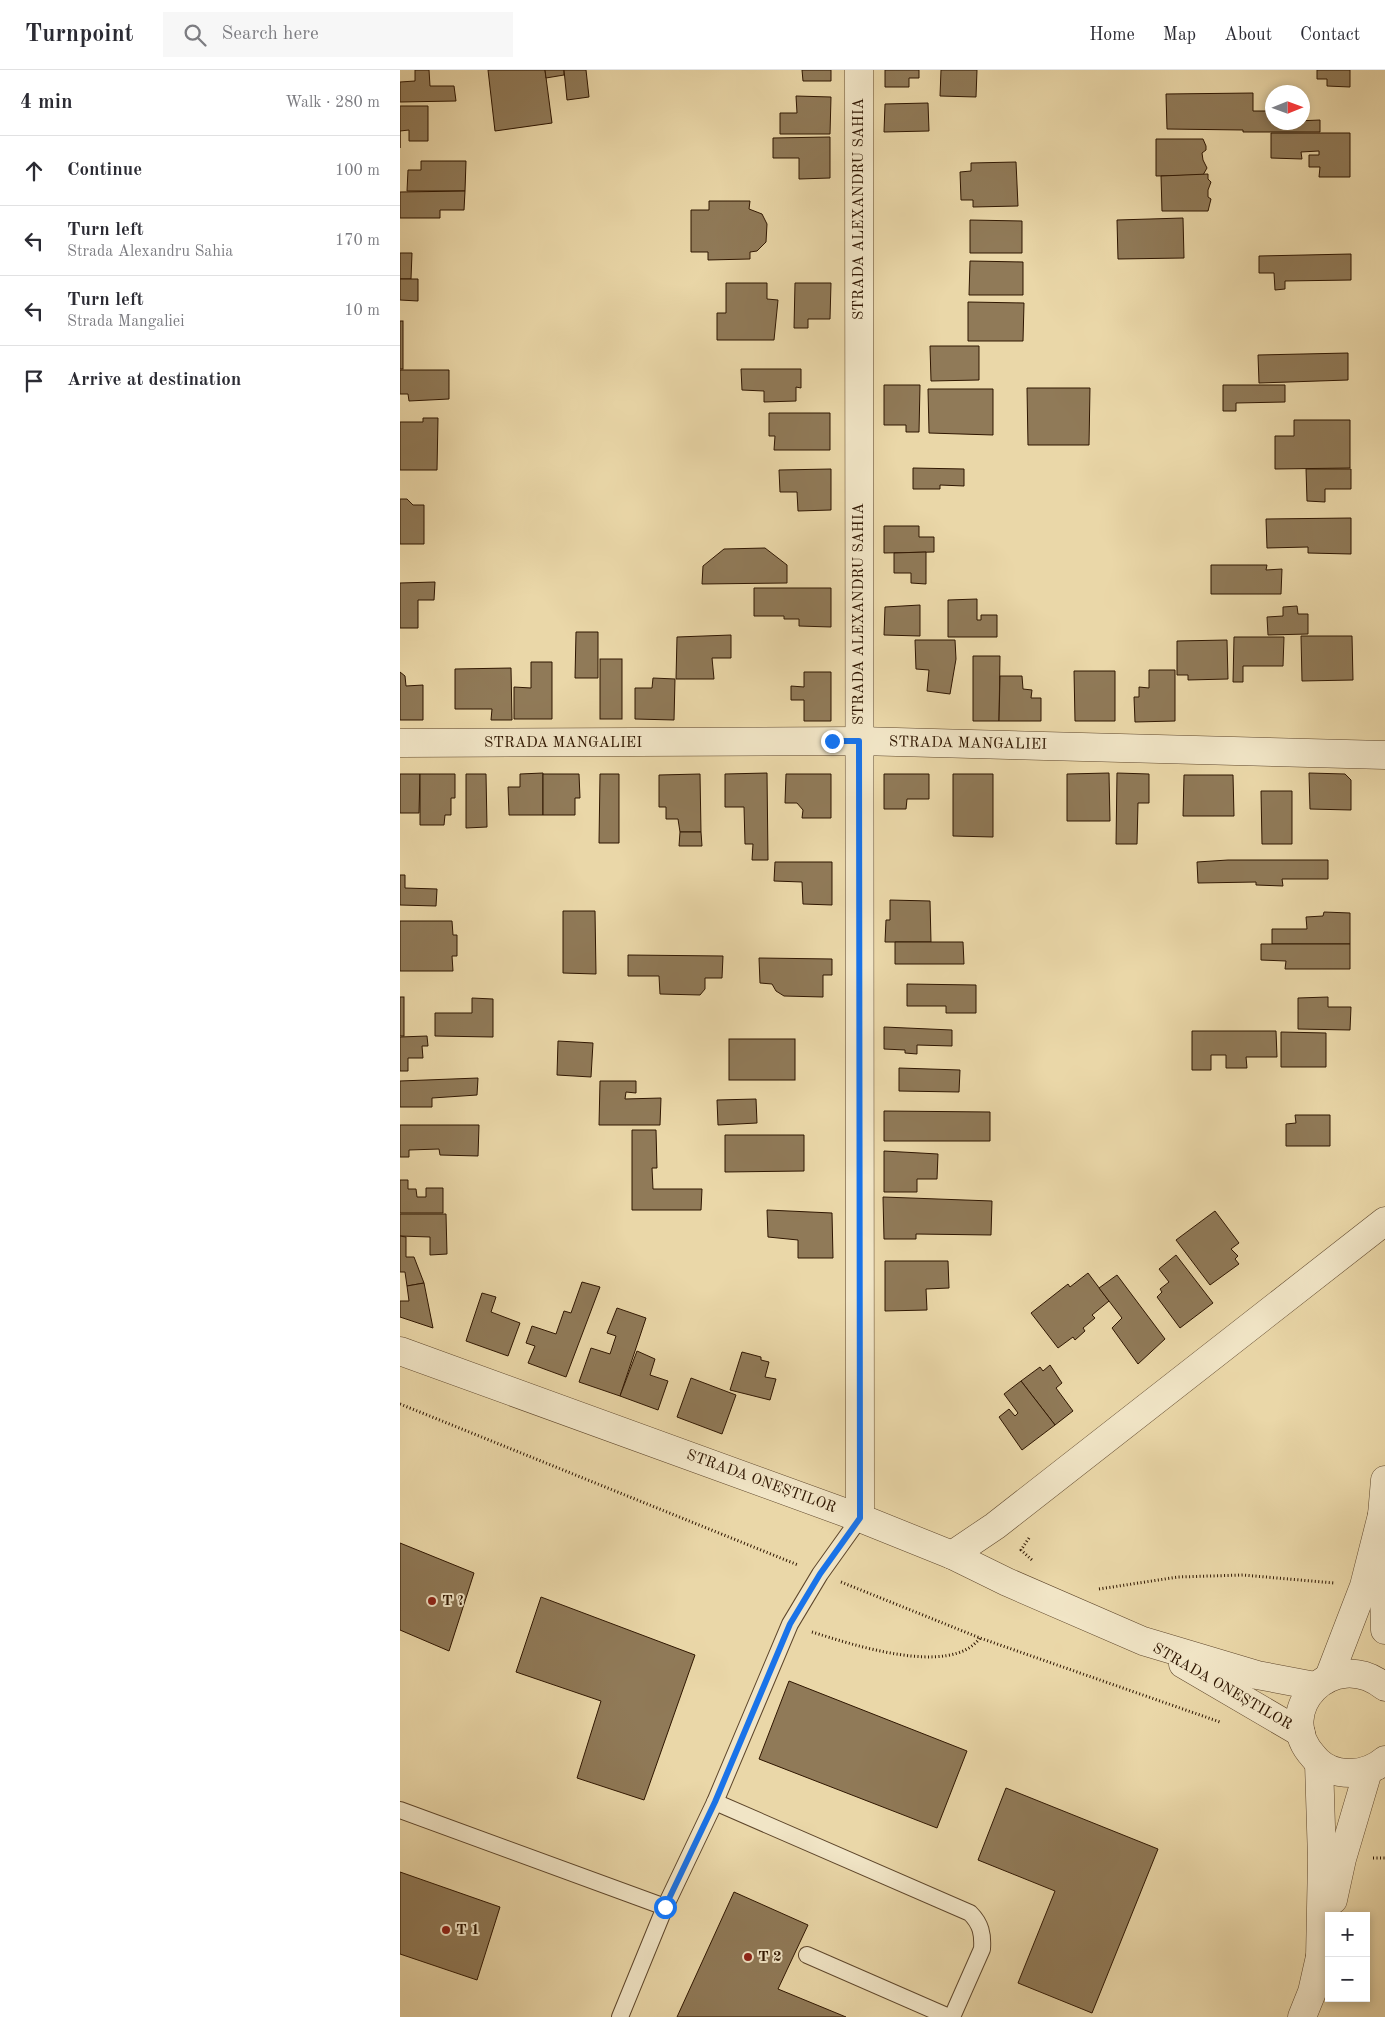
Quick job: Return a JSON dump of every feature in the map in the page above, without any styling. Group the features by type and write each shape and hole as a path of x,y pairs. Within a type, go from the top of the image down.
{"street":[{"name":"STRADA ALEXANDRU SAHIA","path":"859,70 860,1518"},
{"name":"STRADA MANGALIEI","path":"400,744 859,741 1385,755"},
{"path":"952,1555 995,1526 1385,1220"},
{"name":"STRADA ONEȘTILOR","path":"400,1351 860,1518 952,1555 1007,1582 1143,1640 1257,1675 1322,1682"},
{"path":"1385,1480 1382,1515 1385,1630"},
{"path":"1380,1763 1351,1774 1334,1771 1319,1763 1307,1750 1301,1733 1300,1716 1305,1700 1322,1682 1364,1586 1382,1515"},
{"name":"STRADA ONEȘTILOR","path":"1143,1640 1301,1733"},
{"path":"1322,1682 1344,1673 1360,1673 1375,1679 1385,1687"},
{"path":"1319,1763 1322,1859 1320,1958"},
{"path":"1330,1912 1342,1859 1380,1763"},
{"path":"1302,2017 1325,1935"}],"lane":[{"path":"620,2017 665,1907 715,1802 790,1624 820,1574 860,1518"},
{"path":"715,1802 970,1912 979,1922 983,1937 982,1949 951,2017 807,1955"},
{"path":"400,1810 665,1907"}],"path":[{"path":"400,1404 980,1638 1230,1725"},
{"path":"1021,1550 1039,1566"},
{"path":"1092,1590 1178,1577 1243,1575 1342,1584"},
{"path":"790,1624 848,1643 921,1657 968,1651 980,1638"}],"building":[{"path":"415,70 429,70 430,86 454,86 456,101 400,102 400,82 415,81"},
{"path":"488,70 545,70 552,123 495,131"},
{"path":"545,70 564,70 564,75 546,78"},
{"path":"564,70 586,70 589,97 567,100"},
{"path":"802,70 831,70 831,81 803,81"},
{"path":"885,70 919,70 919,78 909,78 909,87 885,87"},
{"path":"941,70 977,70 976,97 940,96"},
{"path":"1317,70 1350,70 1350,87 1327,86 1327,79 1317,79"},
{"path":"1253,93 1253,111 1265,111 1265,130 1310,130 1310,120 1320,120 1320,132 1243,132 1243,130 1167,129 1166,94"},
{"path":"796,96 831,97 830,134 780,134 780,113 797,113"},
{"path":"928,103 929,131 884,132 885,104"},
{"path":"400,106 428,106 428,141 409,141 409,130 400,131"},
{"path":"1271,133 1350,133 1350,177 1319,177 1320,167 1309,167 1309,155 1319,155 1319,151 1301,152 1302,159 1271,158"},
{"path":"830,137 830,178 799,179 799,158 773,158 773,138"},
{"path":"1156,139 1203,139 1206,150 1202,153 1207,168 1203,175 1156,176"},
{"path":"421,161 466,161 465,191 407,191 408,170 421,170"},
{"path":"1016,162 1018,206 973,207 973,200 961,200 960,172 971,171 971,163"},
{"path":"1208,174 1208,179 1211,182 1208,197 1211,199 1208,211 1162,211 1161,176"},
{"path":"465,191 464,210 440,210 440,218 400,218 400,192"},
{"path":"709,201 750,201 749,209 762,214 767,224 766,242 757,251 750,252 750,259 708,260 708,252 691,252 691,210 709,210"},
{"path":"1183,218 1184,258 1118,259 1117,220"},
{"path":"970,220 1022,221 1022,253 970,253"},
{"path":"400,253 412,253 411,279 400,279"},
{"path":"1351,254 1351,280 1285,281 1285,289 1275,290 1274,273 1259,273 1259,256"},
{"path":"970,261 1023,262 1023,295 969,295"},
{"path":"400,279 418,279 418,301 400,300"},
{"path":"726,283 767,283 767,299 778,300 774,340 717,340 717,313 726,313"},
{"path":"795,283 831,283 830,319 808,319 808,328 794,328"},
{"path":"968,302 1024,303 1023,341 968,341"},
{"path":"400,321 403,321 403,369 400,369"},
{"path":"930,346 979,346 979,380 931,381"},
{"path":"1348,353 1348,380 1259,383 1258,355"},
{"path":"741,369 801,369 801,388 796,387 796,401 764,402 764,391 742,390"},
{"path":"400,370 449,370 449,399 409,401 408,394 400,394"},
{"path":"884,385 920,385 919,432 906,432 906,425 884,425"},
{"path":"1223,385 1285,385 1285,402 1236,403 1236,411 1223,411"},
{"path":"1027,388 1090,388 1089,445 1028,445"},
{"path":"928,389 993,389 993,435 929,433"},
{"path":"769,413 830,413 830,450 774,450 775,436 769,436"},
{"path":"423,418 438,418 437,470 400,470 400,422 423,422"},
{"path":"1294,420 1350,420 1350,468 1275,469 1275,436 1294,436"},
{"path":"913,468 964,469 964,486 940,485 940,489 913,489"},
{"path":"831,469 831,510 798,511 797,492 780,492 779,470"},
{"path":"1306,469 1351,469 1351,489 1325,489 1325,502 1307,501"},
{"path":"400,499 407,499 413,505 424,505 424,544 400,544"},
{"path":"1351,518 1351,554 1308,553 1308,547 1267,548 1266,519"},
{"path":"884,526 919,526 919,537 934,537 934,552 884,553"},
{"path":"765,548 787,565 787,583 702,584 703,566 724,549"},
{"path":"926,552 926,584 911,583 911,573 894,573 894,553"},
{"path":"1211,565 1267,565 1266,570 1282,569 1281,594 1211,594"},
{"path":"435,582 434,600 418,600 418,628 400,628 400,583"},
{"path":"754,588 831,588 831,627 799,626 799,619 784,619 784,616 754,616"},
{"path":"977,599 977,620 981,620 981,615 997,615 997,637 948,637 948,600"},
{"path":"920,605 920,636 884,635 885,607"},
{"path":"1297,606 1298,614 1308,614 1308,634 1268,635 1267,617 1283,616 1283,607"},
{"path":"576,632 598,632 598,678 575,678"},
{"path":"731,635 731,658 712,658 714,679 676,679 677,637"},
{"path":"1301,636 1352,636 1353,680 1302,681"},
{"path":"1234,637 1284,637 1283,666 1243,666 1243,682 1233,682"},
{"path":"915,640 955,640 956,659 950,694 927,691 929,670 916,669"},
{"path":"1227,640 1228,679 1188,680 1188,675 1177,675 1177,641"},
{"path":"973,656 1000,656 999,721 973,721"},
{"path":"600,659 622,659 622,719 600,719"},
{"path":"531,662 552,662 552,719 514,719 514,687 531,688"},
{"path":"511,668 512,720 491,720 492,709 455,709 455,669"},
{"path":"1149,670 1175,670 1175,721 1135,722 1134,697 1139,697 1139,687 1149,688"},
{"path":"1074,671 1115,671 1115,721 1075,721"},
{"path":"400,672 405,676 406,686 423,685 423,720 400,720"},
{"path":"804,672 831,672 831,721 804,721 804,700 791,700 791,686 804,687"},
{"path":"1000,676 1022,676 1023,689 1032,690 1031,698 1041,698 1041,721 999,721"},
{"path":"653,678 675,679 674,720 635,719 635,688 652,688"},
{"path":"543,773 543,815 509,815 508,787 520,787 520,774"},
{"path":"767,773 768,860 752,860 753,844 745,844 744,807 725,807 725,774"},
{"path":"1109,773 1110,821 1067,821 1067,774"},
{"path":"1117,773 1149,774 1149,803 1138,803 1137,844 1116,844"},
{"path":"1309,773 1345,774 1351,780 1351,810 1310,809"},
{"path":"400,774 420,774 419,813 400,813"},
{"path":"420,774 455,774 455,798 451,798 451,815 445,815 444,825 420,825"},
{"path":"466,774 486,774 487,827 466,828"},
{"path":"543,774 579,774 580,798 575,798 575,815 543,815"},
{"path":"600,774 619,774 619,843 599,843"},
{"path":"700,774 701,832 680,832 678,819 666,819 666,807 659,807 659,775"},
{"path":"786,774 831,774 831,818 802,818 803,810 797,803 785,803"},
{"path":"884,774 929,774 929,799 907,799 906,809 884,809"},
{"path":"953,774 993,774 993,837 953,836"},
{"path":"1184,775 1233,775 1234,816 1183,816"},
{"path":"1261,791 1292,791 1292,844 1262,844"},
{"path":"680,832 701,832 702,846 679,846"},
{"path":"1228,860 1328,860 1328,879 1282,879 1283,886 1256,885 1256,882 1198,883 1197,862"},
{"path":"775,862 832,862 832,905 803,904 802,882 774,881"},
{"path":"400,875 405,875 405,888 437,889 436,906 400,905"},
{"path":"890,900 930,901 931,942 885,942 886,920 890,920"},
{"path":"563,911 595,911 596,974 563,973"},
{"path":"1324,912 1350,913 1350,944 1272,944 1272,929 1307,929 1306,917 1323,916"},
{"path":"400,921 452,921 453,935 457,935 457,956 452,956 453,971 400,971"},
{"path":"895,942 963,942 964,964 895,964"},
{"path":"1261,944 1350,944 1350,969 1285,969 1286,961 1261,960"},
{"path":"628,955 723,956 722,978 705,978 705,989 700,995 660,994 659,976 628,976"},
{"path":"759,958 832,959 832,975 823,975 823,997 784,996 776,991 772,984 760,983"},
{"path":"907,984 976,985 976,1013 946,1013 946,1006 907,1006"},
{"path":"400,997 404,997 404,1036 400,1036"},
{"path":"1328,997 1328,1007 1351,1007 1350,1030 1298,1029 1298,998"},
{"path":"472,998 493,999 493,1037 435,1036 435,1013 472,1013"},
{"path":"884,1027 952,1030 952,1046 917,1045 917,1054 905,1053 905,1050 884,1049"},
{"path":"1192,1031 1276,1031 1277,1057 1246,1057 1247,1068 1226,1068 1226,1055 1211,1055 1211,1070 1192,1070"},
{"path":"1281,1032 1326,1033 1326,1067 1281,1067"},
{"path":"427,1036 428,1046 422,1046 423,1058 408,1058 408,1071 400,1071 400,1037"},
{"path":"729,1039 795,1039 795,1080 729,1080"},
{"path":"558,1041 593,1043 591,1077 557,1075"},
{"path":"899,1068 960,1070 959,1092 899,1091"},
{"path":"478,1078 477,1095 432,1098 432,1107 400,1107 400,1081"},
{"path":"600,1081 636,1081 636,1093 626,1092 625,1099 661,1098 660,1125 599,1125"},
{"path":"756,1099 757,1123 718,1125 717,1100"},
{"path":"884,1111 990,1112 990,1141 884,1141"},
{"path":"1295,1115 1330,1115 1330,1146 1286,1146 1286,1124 1296,1123"},
{"path":"400,1125 479,1125 478,1156 440,1155 439,1149 409,1150 409,1157 400,1157"},
{"path":"632,1130 656,1130 657,1168 652,1168 653,1189 702,1189 701,1210 632,1210"},
{"path":"725,1135 804,1135 804,1171 725,1172"},
{"path":"884,1151 938,1154 937,1179 917,1179 917,1192 884,1192"},
{"path":"400,1180 408,1180 408,1189 416,1189 417,1197 426,1197 426,1188 443,1188 443,1213 400,1213"},
{"path":"883,1197 992,1201 991,1235 916,1234 916,1239 884,1239"},
{"path":"767,1210 832,1213 833,1258 798,1258 798,1240 768,1237"},
{"path":"1215,1211 1239,1243 1231,1249 1238,1256 1235,1259 1239,1264 1210,1285 1176,1240"},
{"path":"400,1214 446,1214 447,1254 430,1255 430,1237 400,1236"},
{"path":"400,1236 406,1237 406,1257 414,1257 424,1283 407,1286 405,1272 400,1272"},
{"path":"1176,1255 1213,1303 1180,1328 1157,1297 1162,1292 1160,1289 1169,1282 1159,1269"},
{"path":"885,1261 948,1261 949,1288 926,1289 927,1310 885,1311"},
{"path":"1088,1273 1109,1301 1092,1315 1095,1318 1083,1328 1085,1331 1075,1340 1073,1337 1058,1348 1031,1313 1068,1284 1070,1287"},
{"path":"1117,1275 1165,1339 1138,1364 1112,1328 1122,1318 1099,1288"},
{"path":"582,1282 600,1287 566,1377 528,1363 535,1346 526,1343 532,1326 556,1334 564,1311 571,1313"},
{"path":"424,1283 433,1328 400,1317 400,1301 409,1301 407,1286"},
{"path":"482,1293 496,1297 491,1312 520,1323 508,1356 466,1341"},
{"path":"617,1308 646,1318 620,1396 579,1382 591,1348 610,1354 616,1336 607,1333"},
{"path":"637,1351 655,1359 650,1375 668,1381 658,1410 620,1396"},
{"path":"742,1352 761,1357 761,1360 769,1362 765,1377 776,1379 770,1400 730,1390"},
{"path":"1050,1365 1062,1383 1056,1388 1073,1411 1055,1425 1021,1381 1040,1367 1043,1371"},
{"path":"691,1378 736,1395 722,1434 677,1417"},
{"path":"1021,1381 1055,1425 1022,1450 999,1417 1009,1409 1015,1416 1018,1413 1004,1394"},
{"name":"T ?","path":"400,1543 474,1573 449,1651 400,1630"},
{"path":"541,1597 695,1655 644,1800 577,1778 601,1701 516,1672"},
{"path":"789,1681 967,1751 937,1828 759,1759"},
{"path":"1006,1788 1158,1849 1092,2013 1018,1983 1055,1891 978,1860"},
{"name":"T 1","path":"400,1872 500,1907 477,1980 400,1954"},
{"name":"T 2","path":"734,1892 808,1925 778,1989 846,2017 677,2017"}],"place":[{"name":"T ?","path":"432,1601"},
{"name":"T 1","path":"446,1930"},
{"name":"T 2","path":"748,1957"}],"route":[{"path":"665,1907 715,1802 790,1624 820,1574 860,1518 859,741 832,741"}]}
